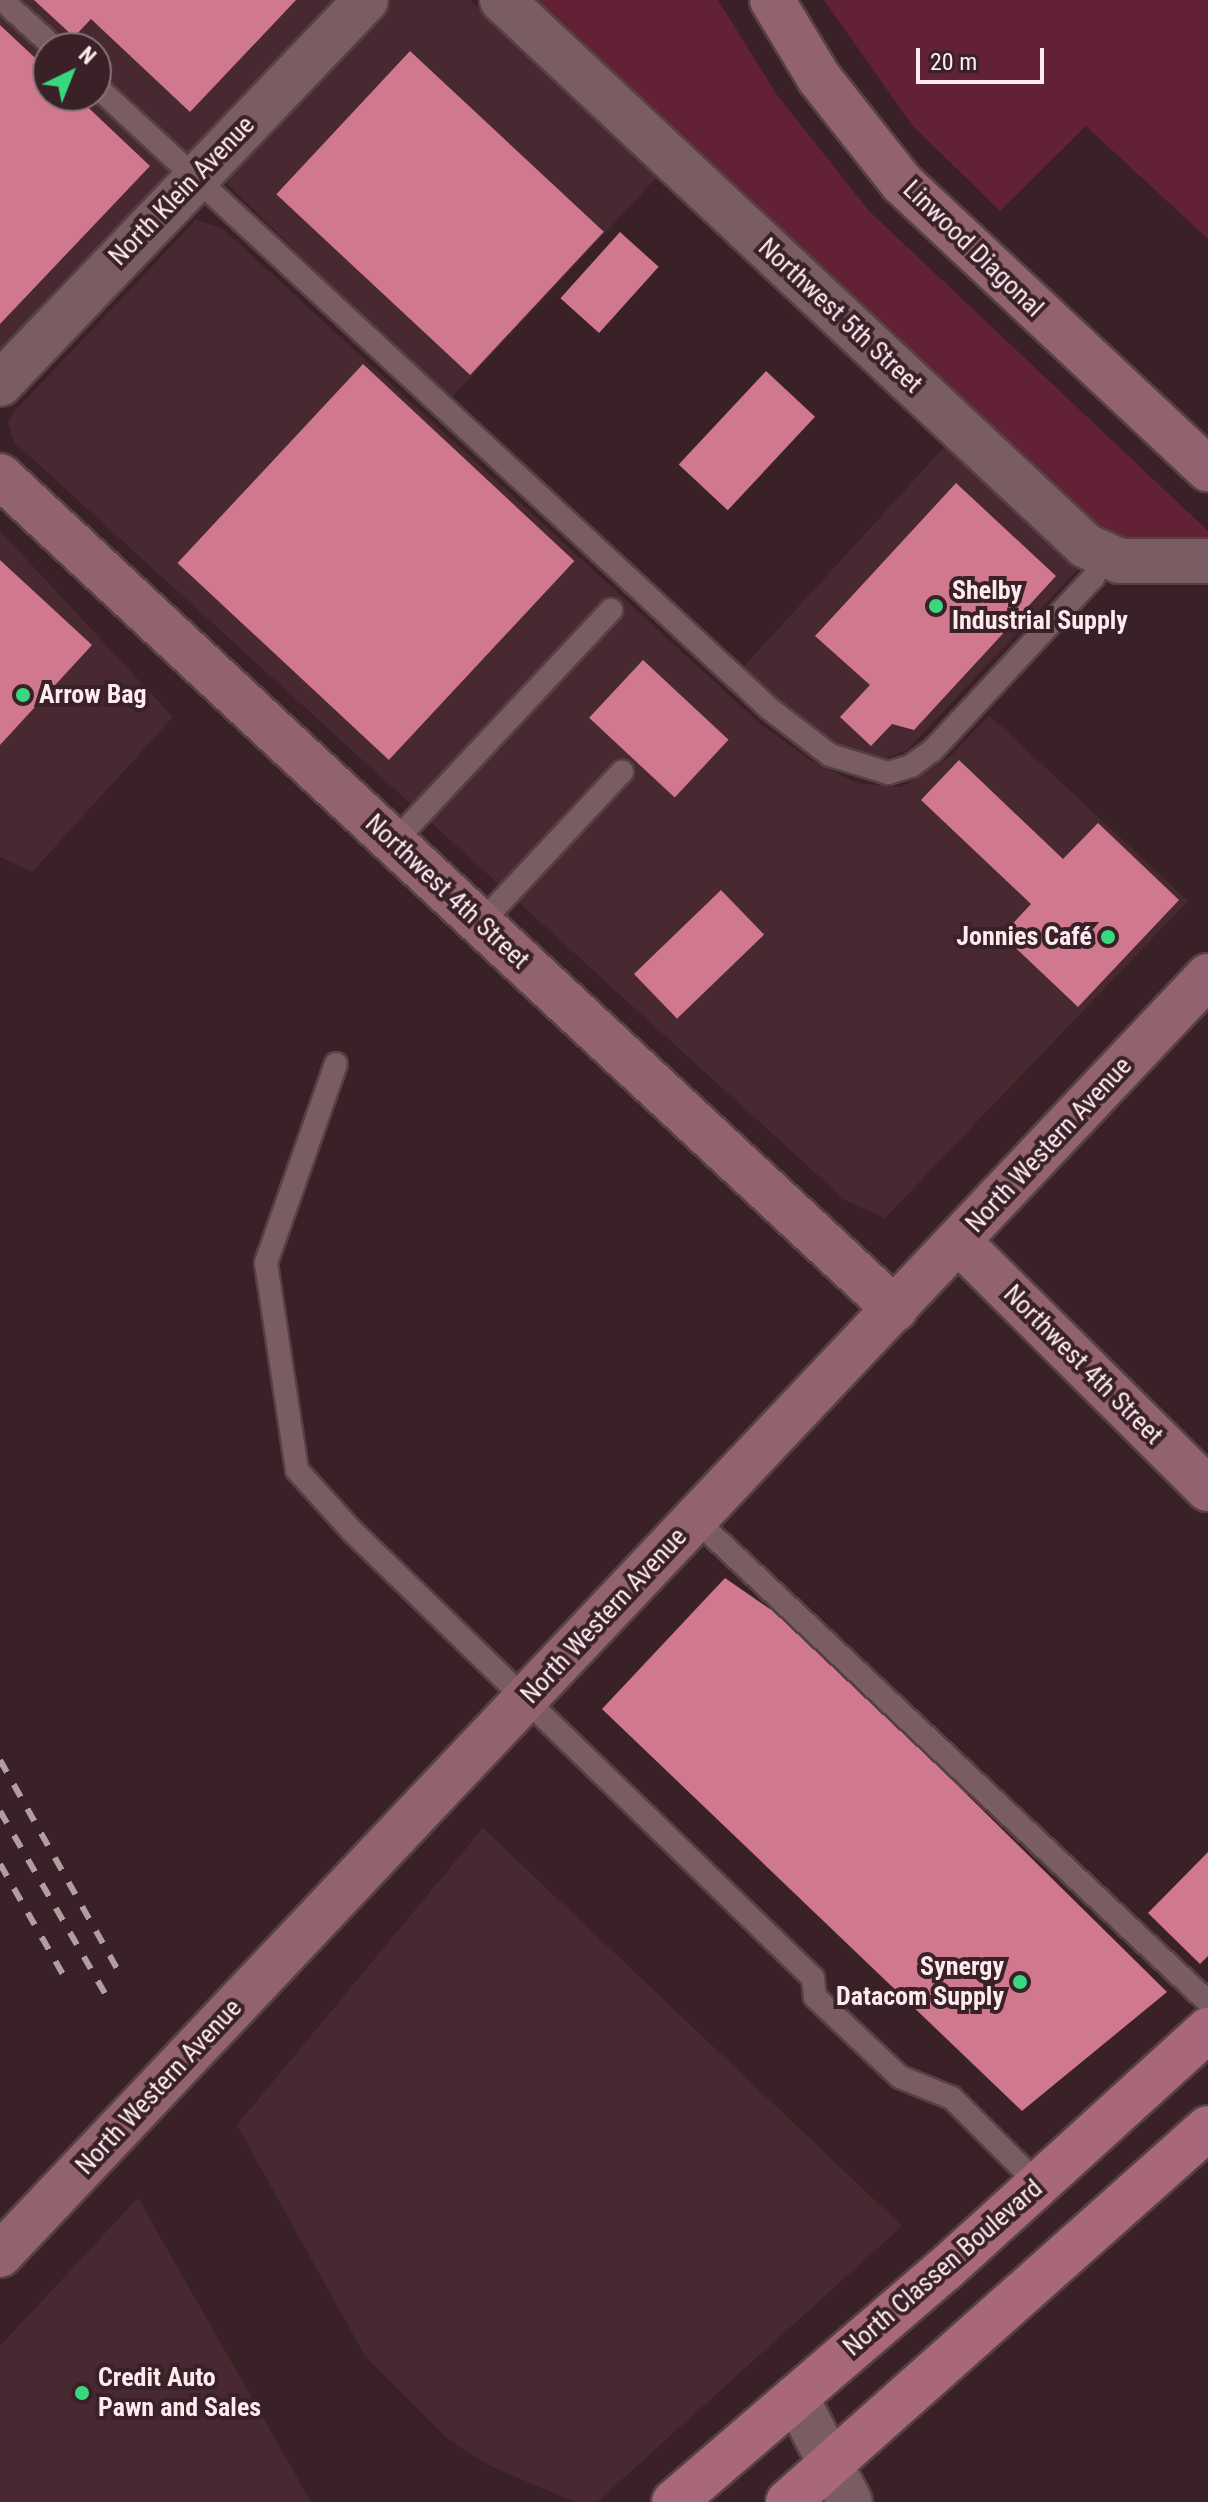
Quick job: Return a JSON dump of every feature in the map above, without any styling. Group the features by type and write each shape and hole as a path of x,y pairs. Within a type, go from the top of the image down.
{"main road":[{"name":"Linwood Diagonal","path":"772,0 819,78 902,183 1208,469"},
{"name":"Northwest 4th Street","path":"0,476 895,1309"},
{"name":"North Western Avenue","path":"0,2255 1208,977"},
{"name":"Northwest 4th Street","path":"958,1241 1208,1489"},
{"name":"North Classen Boulevard","path":"674,2502 1038,2184 1208,2030"},
{"path":"788,2502 840,2483 1208,2128"}],"street":[{"name":"North Klein Avenue","path":"0,384 194,176 366,0"},
{"name":"Northwest 5th Street","path":"502,0 1095,551"},
{"path":"1095,551 1208,561"},
{"path":"796,2397 840,2483"}],"lane":[{"path":"2,0 37,32"},
{"path":"112,101 770,709 830,755 888,773 911,766 932,751 1082,590 1095,551"},
{"path":"394,842 611,610"},
{"path":"481,923 622,772"},
{"path":"336,1064 266,1263 297,1470 352,1531 813,1978 815,1997 900,2077 952,2098 1038,2184"},
{"path":"695,1519 1208,2002"}],"shaded area":[{"path":"0,0 470,0 659,175 448,401 192,149 0,353"},
{"path":"528,0 718,0 777,95 869,211 1208,531 1208,544 1132,548 1101,531"},
{"path":"824,0 1208,0 1208,239 1086,126 1000,211 912,125"},
{"path":"196,220 222,228 758,722 810,760 856,783 902,787 950,757 989,715 1188,901 885,1218 845,1200 14,442 8,422 13,413"},
{"path":"947,444 1080,567 907,750 883,759 856,757 833,748 739,672"},
{"path":"0,531 173,717 32,872 0,857"},
{"path":"483,1828 902,2226 597,2502 575,2502 490,2466 448,2439 365,2356 237,2125"},
{"path":"138,2198 311,2502 0,2502 0,2346"}],"building":[{"path":"34,0 296,0 190,112 112,39 112,32 105,32 91,19 79,32 69,32"},
{"path":"0,25 32,55 32,112 93,112 150,166 0,324"},
{"path":"410,51 604,232 470,375 276,194"},
{"path":"620,232 659,267 599,333 560,298"},
{"path":"363,364 574,561 389,760 177,563"},
{"path":"766,371 815,417 728,510 679,465"},
{"name":"Shelby Industrial Supply","path":"956,483 1056,576 914,730 892,724 871,746 840,717 870,685 815,636"},
{"name":"Arrow Bag","path":"0,560 92,645 0,745"},
{"path":"643,660 729,740 675,798 589,718"},
{"path":"959,760 1063,859 1098,823 1179,900 1078,1007 1002,935 1031,904 921,800"},
{"path":"721,890 764,935 677,1019 634,974"},
{"path":"725,1578 799,1629 1167,1992 1022,2111 602,1709"},
{"path":"1208,1852 1208,1956 1200,1964 1148,1913"}],"railway":[{"path":"0,1760 123,1979"},
{"path":"0,1811 108,1999"},
{"path":"0,1864 68,1983"}],"place":[{"name":"Shelby Industrial Supply","path":"936,606"},
{"name":"Arrow Bag","path":"23,695"},
{"name":"Jonnies Café","path":"1108,937"},
{"name":"Synergy Datacom Supply","path":"1020,1982"},
{"name":"Credit Auto Pawn and Sales","path":"82,2393"}]}
